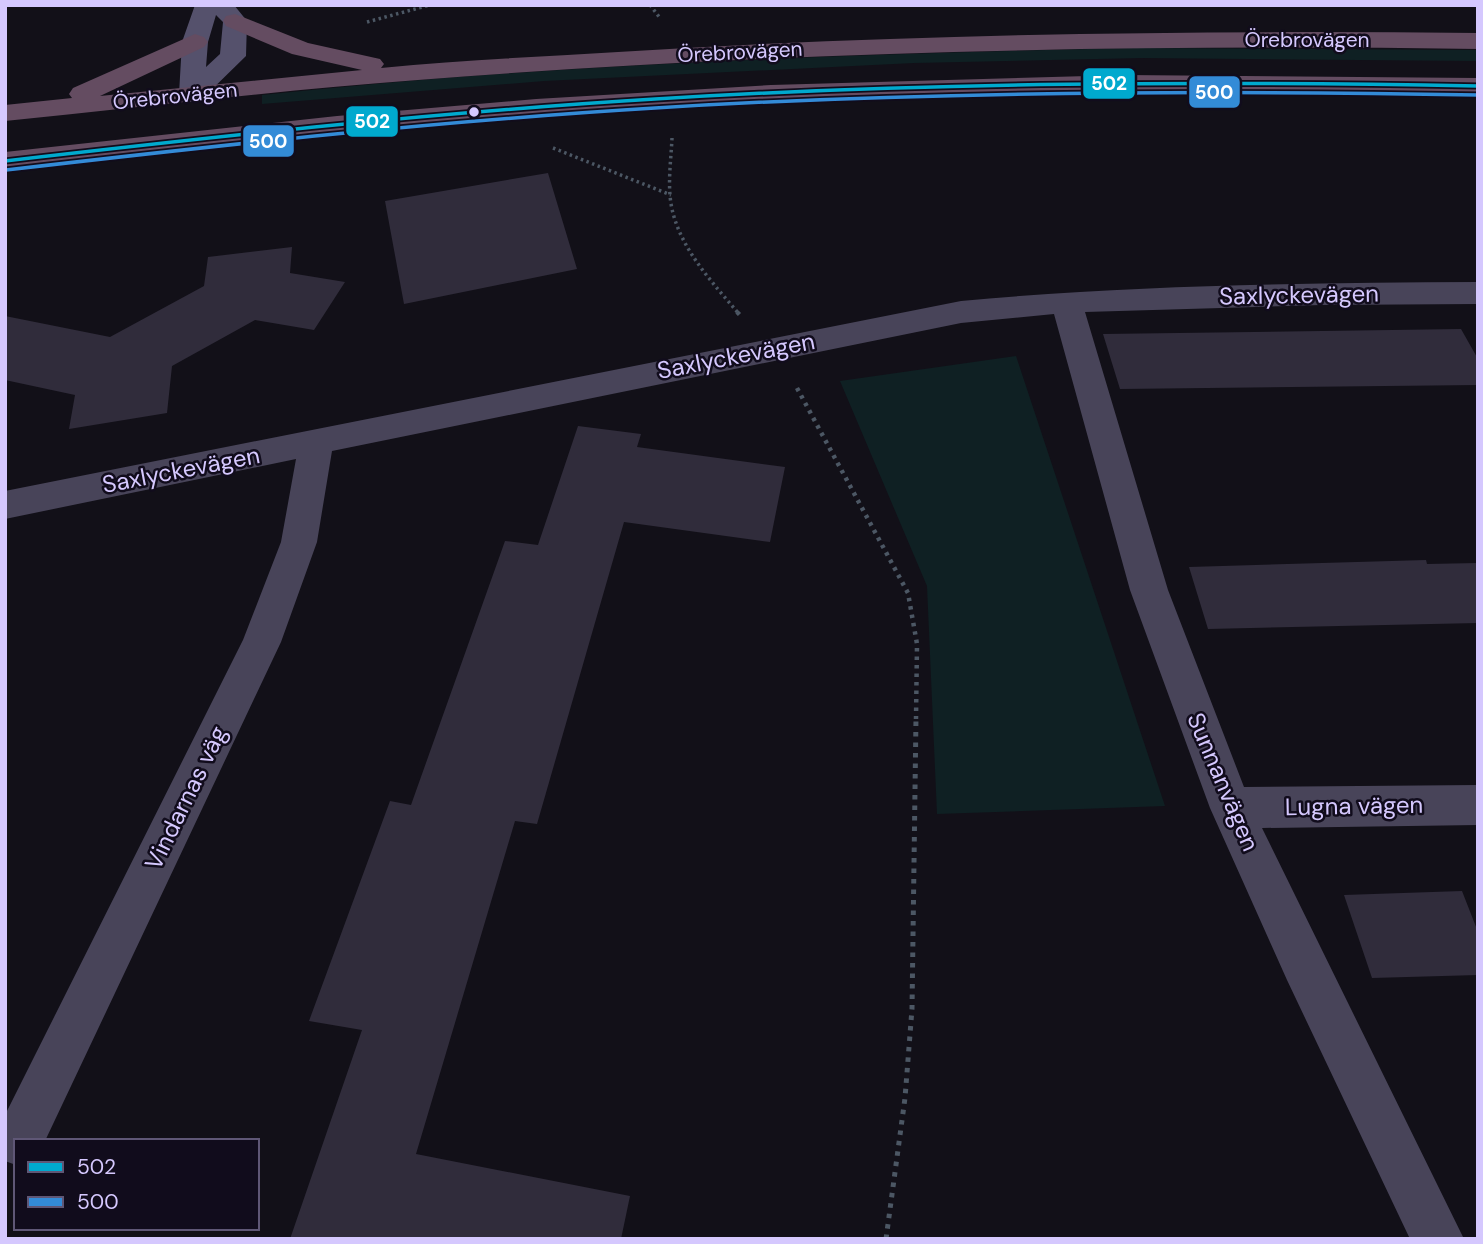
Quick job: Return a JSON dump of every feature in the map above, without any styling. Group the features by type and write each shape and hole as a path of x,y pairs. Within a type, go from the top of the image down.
{"highway":[{"path":"228,13 311,52 417,72"},
{"name":"Örebrovägen","path":"5,113 417,72 874,45 1315,39 1478,41"},
{"path":"51,108 195,42"},
{"name":"Örebrovägen","path":"5,161 500,110 749,94 1110,83 1322,82 1478,86"},
{"path":"190,140 192,94"}],"main road":[{"path":"192,94 195,42 207,5"},
{"path":"192,94 233,56 228,13"}],"street":[{"name":"Saxlyckevägen","path":"5,505 769,349 961,313 1066,302 1321,294 1478,293"},
{"name":"Sunnanvägen","path":"1066,302 1149,590 1231,808 1303,964 1438,1239"},
{"name":"Vindarnas väg","path":"20,1139 262,642 299,542 316,443"},
{"name":"Lugna vägen","path":"1231,808 1478,805"},
{"path":"5,1169 14,1152"}],"path":[{"path":"650,5 661,22"},
{"path":"672,136 671,195 676,223 695,257 769,349 799,392 908,593 918,644 912,1009 905,1098 886,1239"},
{"path":"542,143 671,195"}],"shaded area":[{"path":"1138,48 1478,50 1478,61 1142,58 914,63 544,81 262,104 262,95 480,75 809,57"},
{"path":"1016,356 1165,806 937,814 927,586 840,381"}],"building":[{"path":"548,173 577,269 404,304 385,201"},
{"path":"292,247 290,273 345,282 314,330 255,320 172,366 167,413 69,429 75,395 5,380 5,316 110,337 204,286 208,257"},
{"path":"1461,329 1478,359 1478,385 1120,389 1103,334"},
{"path":"578,426 641,434 637,447 785,467 770,542 624,522 537,824 515,821 416,1154 630,1196 621,1239 290,1239 362,1030 309,1021 390,801 411,805 505,541 538,545"},
{"path":"1426,560 1427,564 1478,563 1478,623 1208,629 1189,567"},
{"path":"1462,891 1478,932 1478,975 1372,978 1344,895"}],"transit line":[{"name":"502","path":"5,161 411,118 574,104 758,93 1066,84 1478,86"},
{"name":"500","path":"6,170 411,127 574,113 758,102 1066,93 1478,95"}]}
